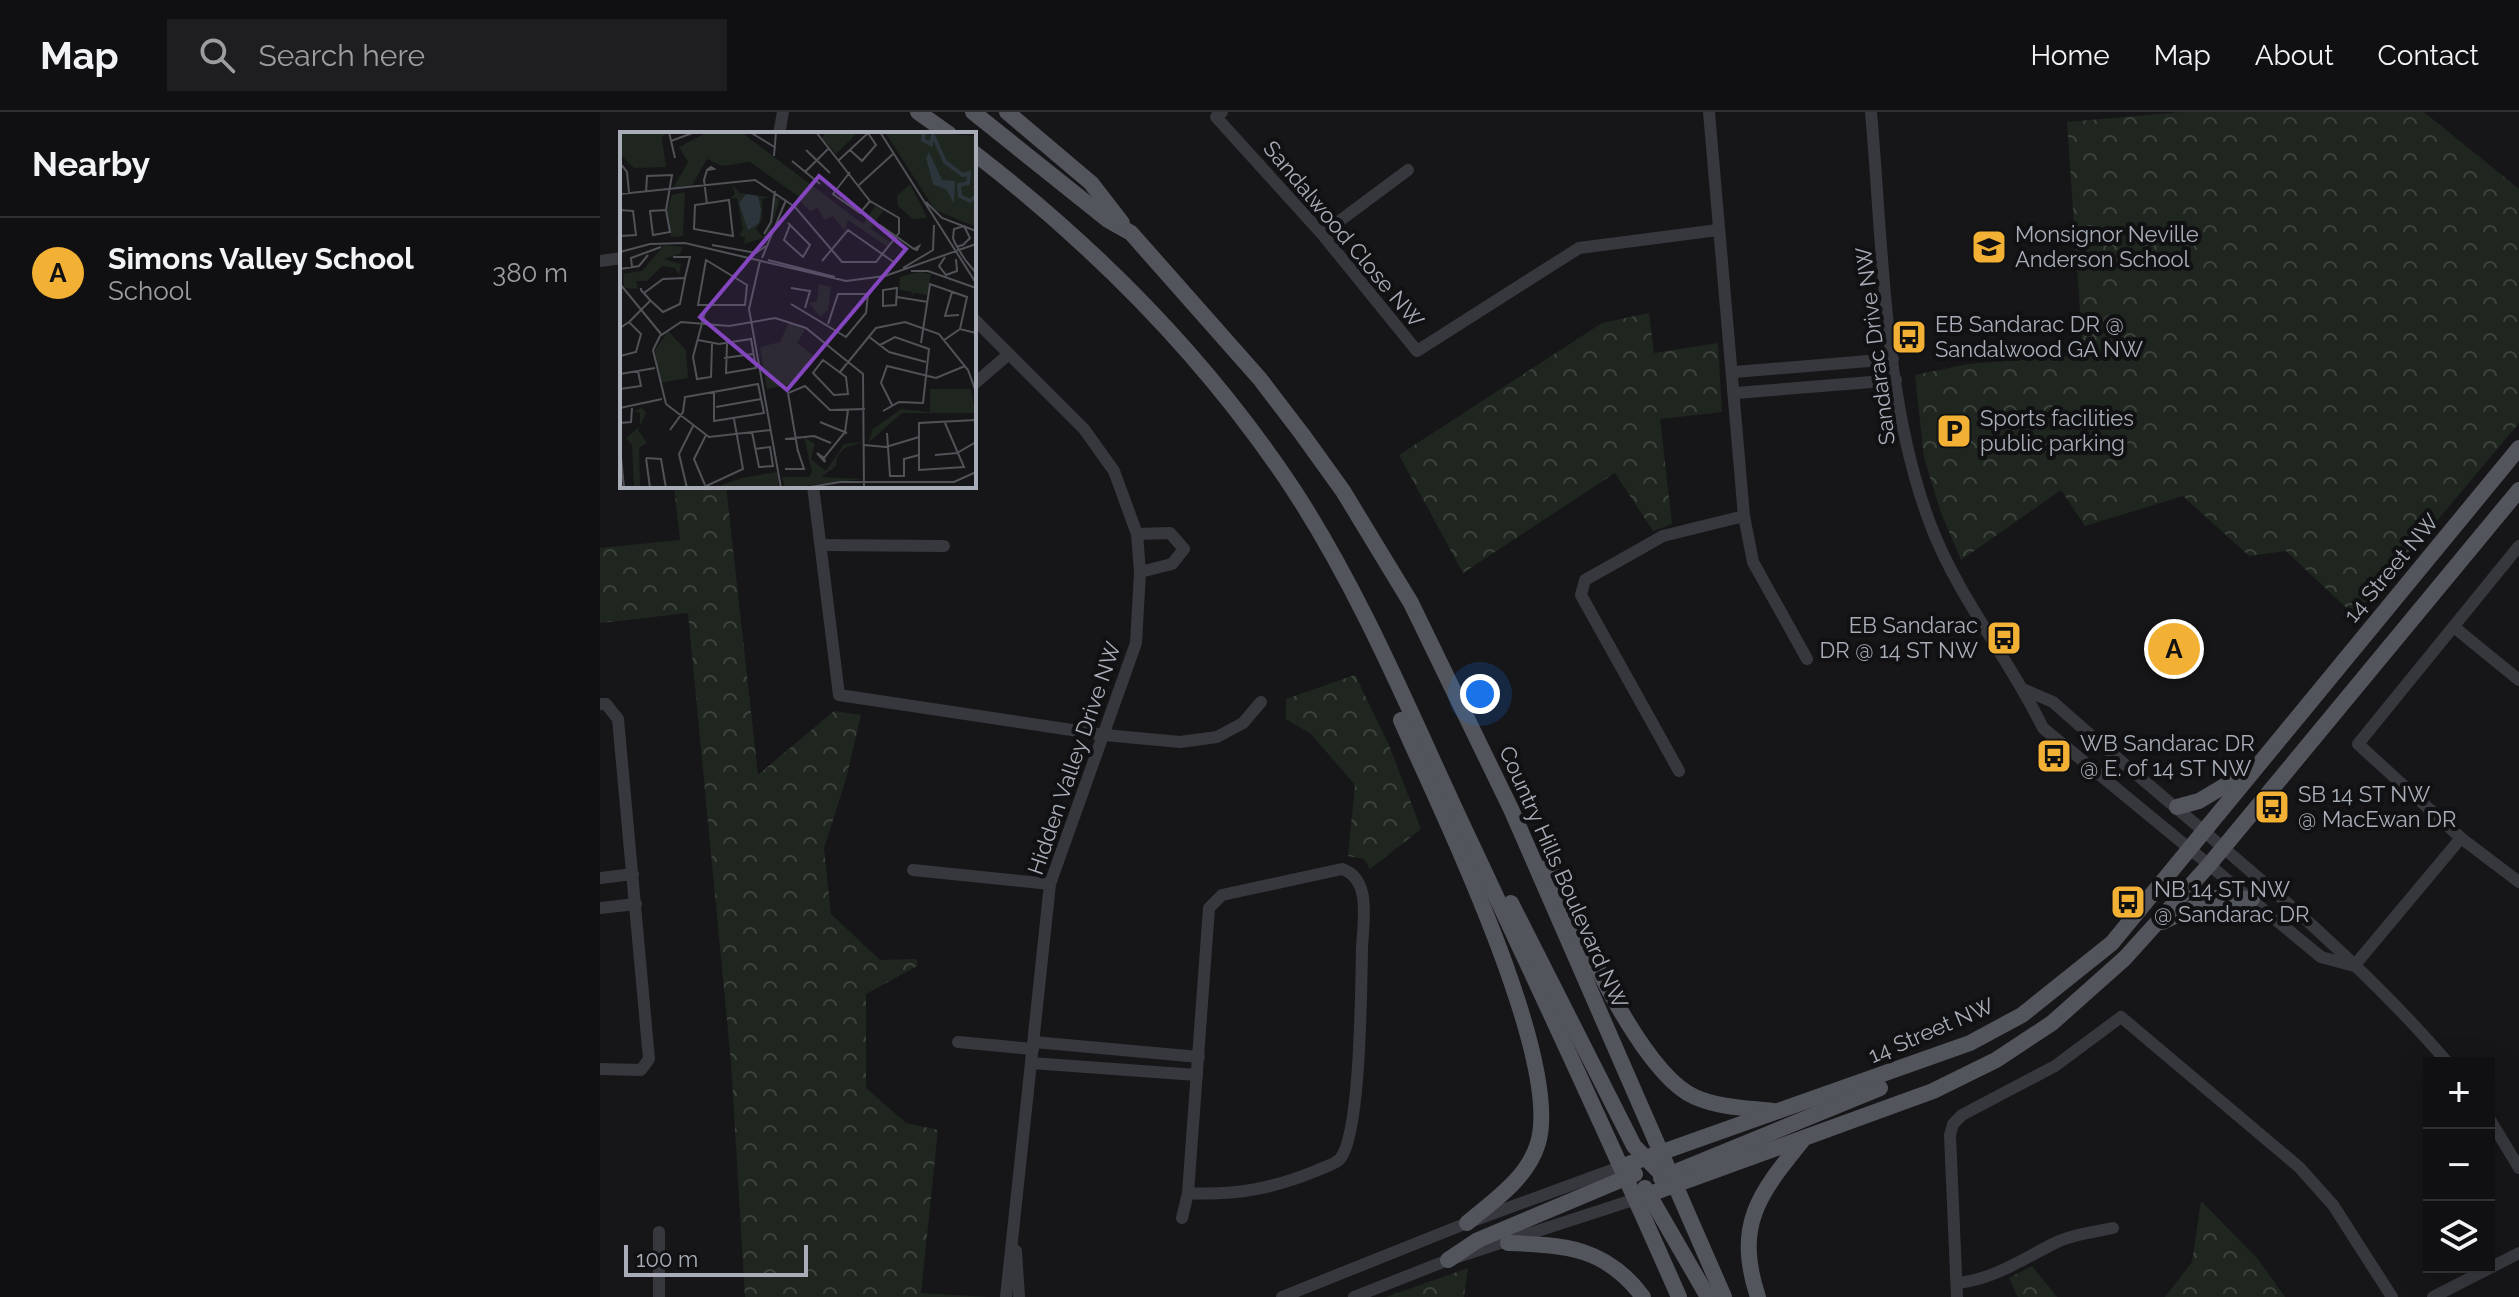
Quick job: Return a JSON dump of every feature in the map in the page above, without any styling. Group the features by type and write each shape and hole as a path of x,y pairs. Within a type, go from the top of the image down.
{"main road":[{"path":"918,112 946,132"},
{"name":"Country Hills Boulevard NW","path":"973,112 1108,220 1131,233 1260,379 1343,491 1411,603 1511,809 1661,1152 1648,1172 1643,1194 1679,1297"},
{"path":"1007,112 1091,183 1131,233"},
{"path":"976,155 1064,226 1147,304 1226,399 1293,489 1361,610 1408,685 1510,900 1648,1172"},
{"name":"14 Street NW","path":"1643,1194 1648,1172 1661,1152 1970,1043 2022,1015 2101,953 2206,831 2519,448"},
{"name":"14 Street NW","path":"1648,1172 1803,1140 1933,1091 1996,1060 2052,1023 2125,958 2226,847 2519,490"},
{"path":"1361,610 1390,693 1476,893 1534,1053 1542,1110 1540,1135 1533,1157 1519,1177 1467,1223"},
{"path":"2177,807 2199,801 2255,768"},
{"path":"1511,809 1531,832 1592,955 1654,1062 1677,1086 1693,1097 1724,1106 1779,1112"},
{"path":"2153,926 2214,898 2252,899"},
{"path":"1448,1260 1478,1240 1648,1172 1891,1083 1970,1043"},
{"path":"1758,1297 1752,1265 1750,1224 1766,1183 1803,1140"},
{"name":"Country Hills Boulevard NW","path":"1648,1172 1724,1297"},
{"path":"1643,1194 1708,1297"},
{"path":"1508,1243 1556,1245 1583,1251 1616,1268 1643,1297"}],"street":[{"path":"779,132 783,112"},
{"name":"Sandalwood Close NW","path":"1222,112 1216,117 1322,234 1417,351 1579,248 1718,230"},
{"path":"1709,112 1736,393 1744,516 1753,562 1807,659"},
{"name":"Sandarac Drive NW","path":"1871,112 1893,359 1909,460 1931,527 1967,603 2025,690 2043,728 2321,957 2354,966"},
{"path":"1322,234 1408,170"},
{"path":"600,261 620,258"},
{"name":"Hidden Valley Drive NW","path":"976,321 1084,429 1114,471 1137,534 1140,572 1136,643 1050,884 1006,1297"},
{"path":"976,339 985,329"},
{"path":"976,382 1009,354"},
{"path":"1734,372 1893,359"},
{"path":"1736,393 1896,380"},
{"path":"813,488 839,695 1105,735 1180,742 1217,737 1243,723 1261,702"},
{"path":"1679,771 1581,595 1585,580 1663,536 1744,516"},
{"path":"1137,534 1170,533 1184,549 1172,564 1140,572"},
{"path":"821,545 944,546"},
{"path":"2519,546 2358,744 2461,838 2519,882"},
{"path":"2454,627 2519,680"},
{"name":"Sandarac Drive NW","path":"2025,690 2053,702 2226,847 2334,943 2354,966"},
{"path":"600,704 606,704 618,719 649,1059 641,1070 600,1069"},
{"path":"2443,1057 2394,1000 2354,966 2461,838"},
{"path":"1182,1218 1188,1193 1209,908 1222,895 1342,869 1353,873 1362,883 1363,938 1359,1037 1348,1144 1339,1161 1283,1184 1224,1195 1188,1193"},
{"path":"913,870 1050,884"},
{"path":"600,878 633,874"},
{"path":"600,908 636,904"},
{"path":"1957,1297 1950,1135 1953,1124 1962,1115 2055,1066 2121,1017 2299,1167 2333,1205 2392,1297"},
{"path":"958,1042 1199,1057"},
{"path":"1031,1063 1197,1075"},
{"path":"2495,1128 2519,1168"},
{"name":"14 Street NW","path":"1282,1297 1467,1223 1648,1172"},
{"name":"14 Street NW","path":"1354,1297 1448,1260 1508,1243 1643,1194"},
{"name":"Hidden Valley Drive NW","path":"1014,1220 1019,1297"},
{"path":"1958,1283 2013,1267 2060,1240 2113,1228"},
{"path":"659,1232 659,1297"},
{"path":"2433,1297 2519,1253"}],"green space":[{"path":"2182,112 2424,112 2519,189 2519,423 2356,617 2286,551 2249,556 2183,496 2085,526 2061,490 1961,560 1941,513 1924,458 1915,375 1968,364 2083,355 2067,122"},
{"path":"1649,313 1654,353 1718,343 1722,412 1660,419 1672,524 1653,531 1615,473 1463,573 1399,455 1602,323"},
{"path":"674,488 726,488 758,775 834,711 861,715 846,779 824,848 831,914 880,960 917,959 917,966 866,994 866,1088 906,1123 938,1130 921,1293 989,1297 745,1297 731,1062 688,613 600,623 600,548 680,540"},
{"path":"1355,675 1389,745 1421,829 1370,869 1364,859 1348,856 1355,785 1311,734 1286,719 1286,699"},
{"path":"2201,1201 2257,1258 2285,1297 2165,1297 2192,1262"},
{"path":"2032,1266 2057,1297 2018,1297 2009,1278"},
{"path":"1468,1268 1464,1297 1386,1297"}],"place":[{"name":"Monsignor Neville Anderson School","path":"1989,247"},
{"name":"EB Sandarac DR @ Sandalwood GA NW","path":"1909,337"},
{"name":"Sports facilities public parking","path":"1954,431"},
{"name":"EB Sandarac DR @ 14 ST NW","path":"2004,638"},
{"name":"Simons Valley School","path":"2174,649"},
{"name":"WB Sandarac DR @ E. of 14 ST NW","path":"2054,756"},
{"name":"SB 14 ST NW @ MacEwan DR","path":"2272,807"},
{"name":"NB 14 ST NW @ Sandarac DR","path":"2128,902"}]}
